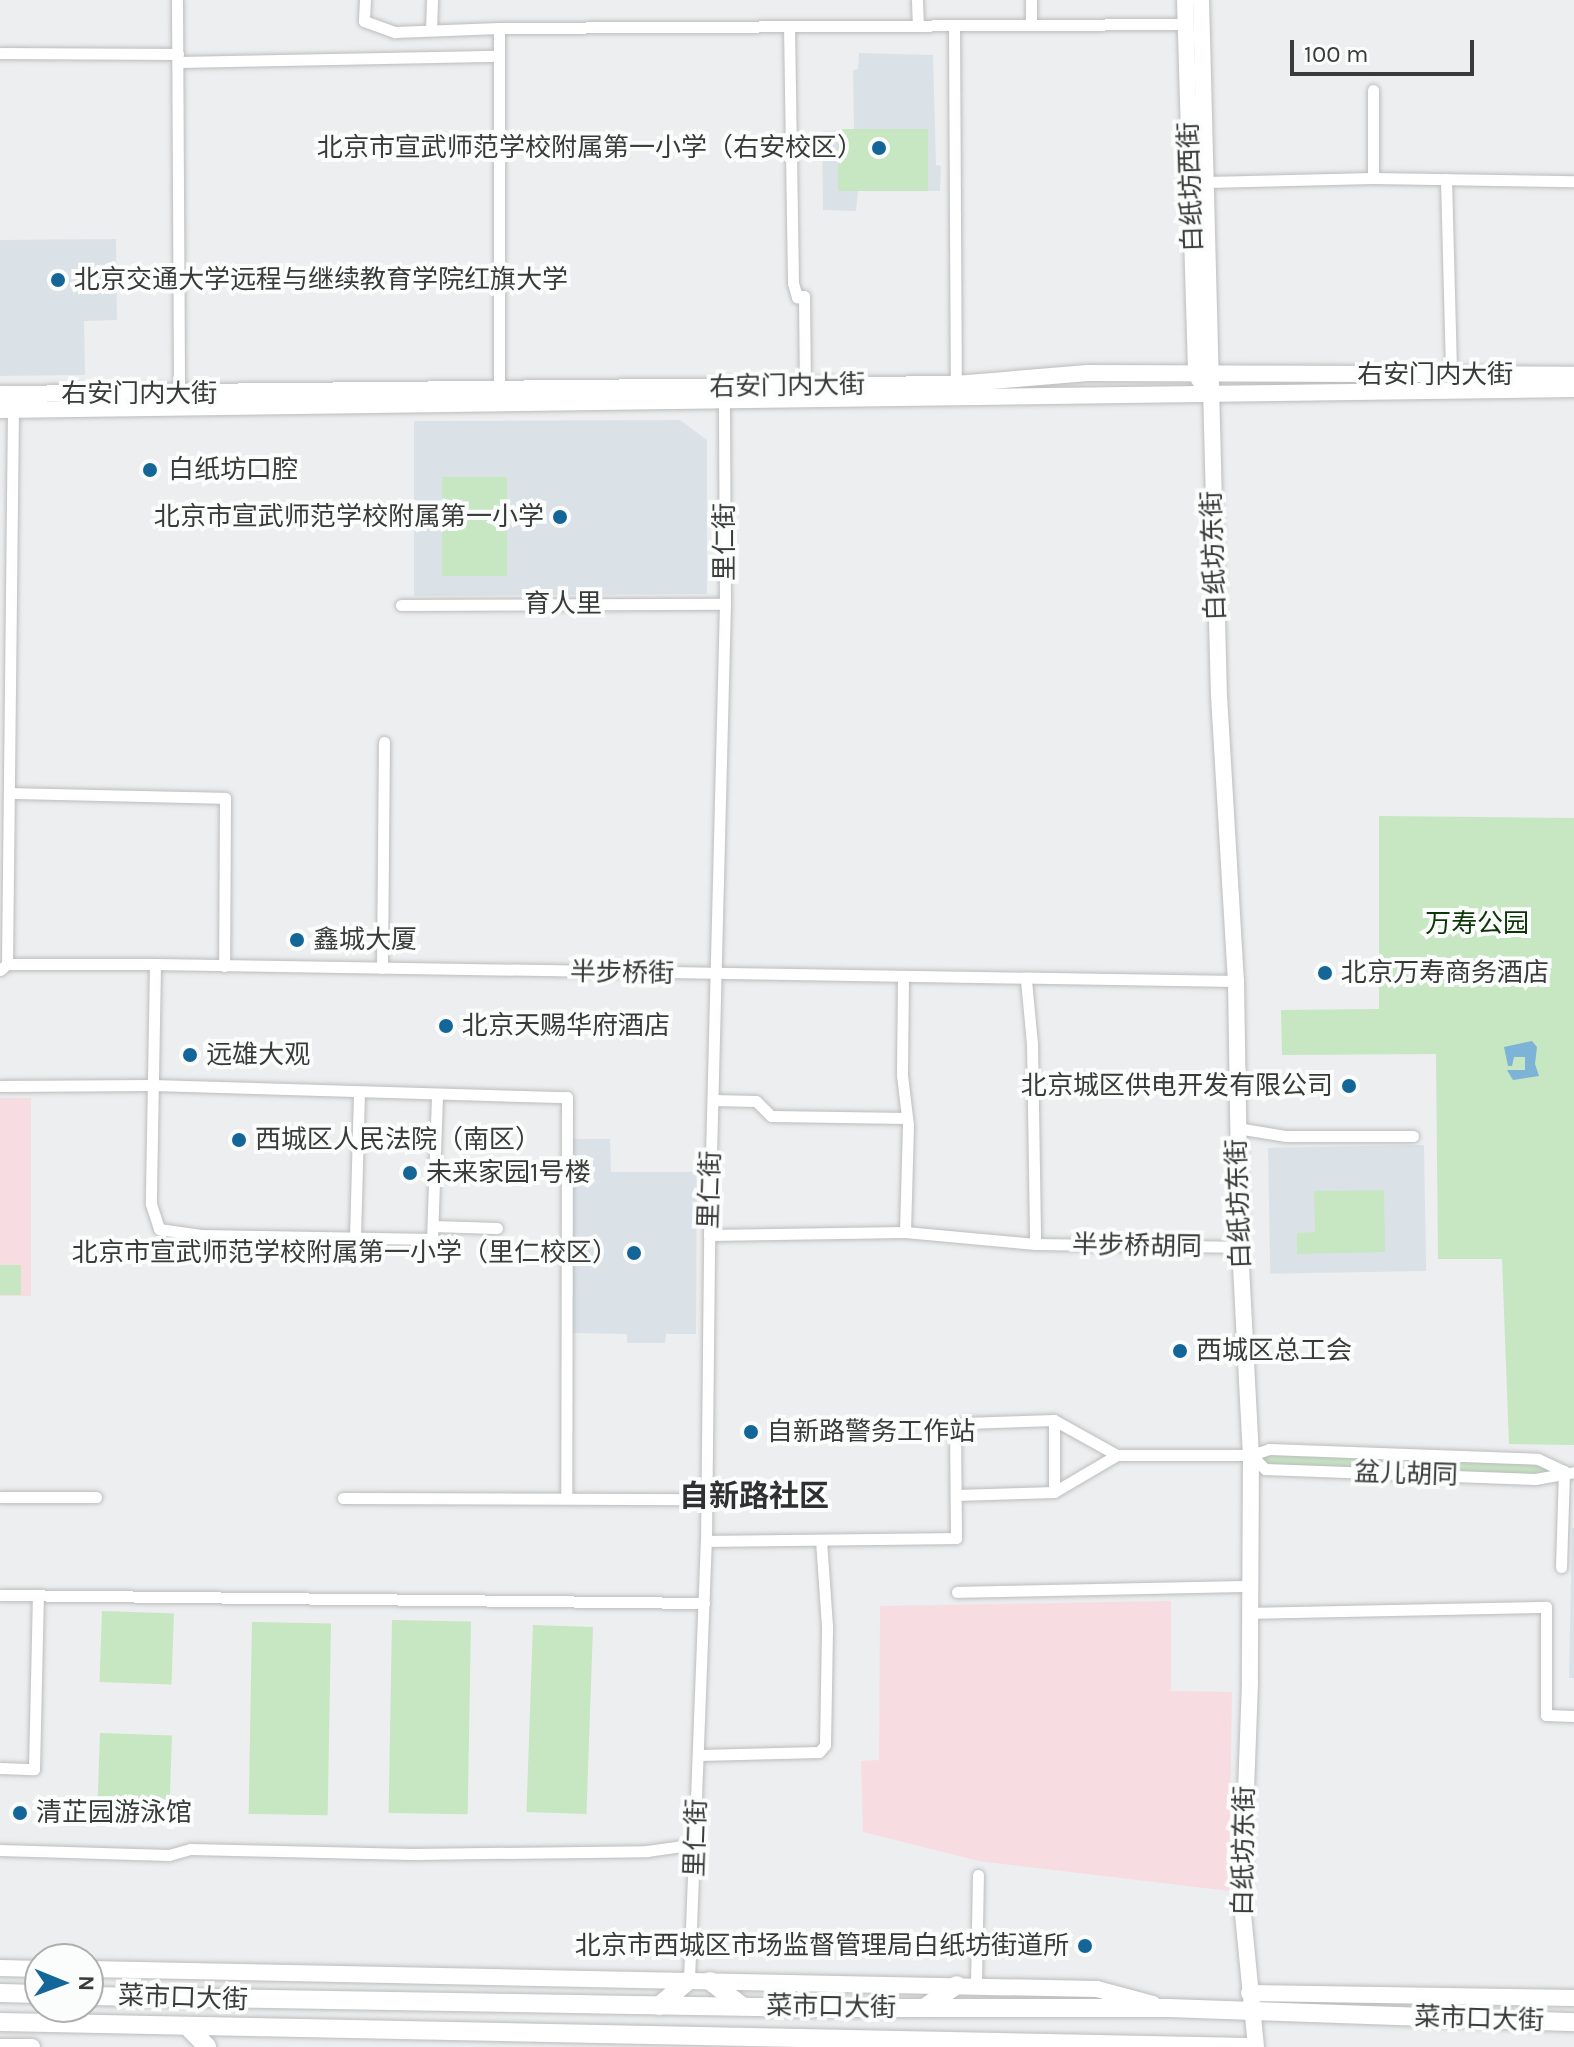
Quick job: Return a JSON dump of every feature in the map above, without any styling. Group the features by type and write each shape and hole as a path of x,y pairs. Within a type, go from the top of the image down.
{"main road":[{"name":"白纸坊西街","path":"1185,0 1205,374"},
{"name":"白纸坊西街","path":"1201,0 1207,182 1205,374"},
{"name":"右安门内大街","path":"0,394 956,384 1088,373 1574,375"},
{"path":"1205,374 1209,396"},
{"name":"右安门内大街","path":"6,411 1574,389"},
{"name":"白纸坊东街","path":"1209,396 1222,787 1236,981 1240,1247 1251,1455 1242,1904 1256,2047"},
{"path":"0,1968 24,1969"},
{"path":"104,1972 1097,1989 1170,2008"},
{"path":"659,2006 689,1980"},
{"path":"710,1981 742,2006"},
{"path":"924,2008 967,1986"},
{"path":"0,1993 24,1994"},
{"name":"菜市口大街","path":"104,1996 924,2008 1170,2008 1250,2002 1574,2022"},
{"path":"1250,2002 1574,1998"},
{"name":"菜市口大街","path":"0,2022 670,2041 1248,2047"},
{"path":"187,2026 207,2047"},
{"path":"0,2047 32,2047"}],"street":[{"path":"177,0 179,394"},
{"path":"365,0 364,21 395,32 499,28 1186,24"},
{"path":"431,30 432,0"},
{"path":"917,0 918,26"},
{"path":"1031,0 1031,25"},
{"path":"789,26 793,283 797,297 804,296 805,386"},
{"path":"954,26 956,384"},
{"path":"499,28 499,390"},
{"path":"0,53 178,58 499,56"},
{"path":"1373,90 1373,178"},
{"path":"1207,182 1373,178 1574,181"},
{"path":"1446,179 1451,376"},
{"name":"里仁街","path":"689,1980 706,1541 709,1235 725,604 724,400"},
{"name":"半步桥街","path":"6,411 11,793 4,967 155,964 1236,981"},
{"name":"育人里","path":"401,605 725,604"},
{"path":"382,968 384,742"},
{"path":"11,793 225,798 224,966"},
{"path":"155,964 151,1204 159,1229 201,1235 432,1239 437,1095"},
{"path":"903,978 902,1075 907,1118 905,1232"},
{"path":"1026,980 1032,1043 1035,1244"},
{"path":"0,1086 153,1085 567,1097 566,1497"},
{"path":"355,1237 359,1092"},
{"path":"713,1100 756,1101 771,1116 907,1118"},
{"path":"1237,1128 1286,1136 1413,1136"},
{"path":"433,1226 497,1228"},
{"name":"半步桥胡同","path":"709,1235 905,1232 1035,1244 1240,1247"},
{"path":"1054,1420 1054,1492"},
{"path":"706,1541 956,1538 955,1433 964,1423 1054,1420 1117,1455"},
{"name":"盆儿胡同","path":"1117,1455 1251,1455 1269,1449 1538,1459 1569,1471"},
{"path":"956,1495 1054,1492 1117,1455"},
{"name":"盆儿胡同","path":"1251,1455 1265,1469 1535,1479 1569,1471"},
{"path":"1561,1567 1569,1471"},
{"path":"0,1497 96,1497"},
{"path":"343,1498 706,1499"},
{"path":"699,1755 819,1752 823,1749 827,1626 821,1540"},
{"path":"957,1592 1250,1586"},
{"path":"0,1595 704,1603"},
{"path":"0,1768 34,1769 38,1596"},
{"path":"1249,1613 1546,1607 1546,1715 1574,1716"},
{"path":"0,1850 169,1855 190,1849 412,1854 647,1851 696,1844"},
{"path":"967,1986 978,1875"}],"shaded area":[{"name":"北京市宣武师范学校附属第一小学（右安校区）","path":"859,53 933,55 936,165 941,166 940,191 858,191 856,211 823,210 822,131 854,130 853,70 858,69"},
{"name":"北京交通大学远程与继续教育学院红旗大学","path":"116,239 117,320 84,321 85,375 0,376 0,240"},
{"name":"北京市宣武师范学校附属第一小学","path":"680,420 707,440 707,594 414,596 414,421"},
{"path":"0,1098 31,1098 31,1296 0,1296"},
{"name":"北京市宣武师范学校附属第一小学（里仁校区）","path":"571,1139 610,1139 611,1172 697,1172 696,1334 666,1334 665,1343 627,1343 627,1334 570,1333"},
{"path":"1424,1145 1426,1271 1270,1274 1268,1148"},
{"path":"1572,1528 1574,1678 1569,1678"},
{"path":"1171,1601 1171,1691 1232,1692 1229,1891 978,1861 863,1832 861,1761 879,1760 880,1606"}],"green space":[{"path":"838,129 928,129 928,191 838,191"},
{"path":"442,477 507,477 507,576 442,576"},
{"name":"万寿公园","path":"1379,816 1574,818 1574,1445 1509,1444 1502,1259 1438,1259 1436,1054 1282,1055 1281,1010 1379,1009"},
{"path":"1384,1190 1385,1252 1297,1254 1297,1233 1315,1232 1314,1191"},
{"path":"0,1265 21,1265 21,1295 0,1295"},
{"path":"1269,1449 1538,1459 1564,1471 1535,1479 1265,1469 1251,1455"},
{"path":"102,1611 174,1614 171,1684 100,1682"},
{"path":"392,1620 471,1621 468,1814 389,1813"},
{"path":"252,1622 331,1623 328,1815 249,1814"},
{"path":"533,1625 593,1627 586,1814 526,1812"},
{"path":"100,1733 172,1736 169,1806 98,1804"}],"water":[{"path":"1532,1041 1537,1047 1535,1064 1539,1076 1513,1080 1507,1070 1525,1070 1525,1057 1514,1057 1512,1066 1508,1066 1504,1047"}],"place":[{"name":"北京市宣武师范学校附属第一小学（右安校区）","path":"879,148"},
{"name":"北京交通大学远程与继续教育学院红旗大学","path":"58,280"},
{"name":"白纸坊口腔","path":"150,470"},
{"name":"北京市宣武师范学校附属第一小学","path":"560,517"},
{"name":"鑫城大厦","path":"297,940"},
{"name":"北京万寿商务酒店","path":"1325,973"},
{"name":"北京天赐华府酒店","path":"446,1026"},
{"name":"远雄大观","path":"190,1055"},
{"name":"北京城区供电开发有限公司","path":"1349,1086"},
{"name":"西城区人民法院（南区）","path":"239,1140"},
{"name":"未来家园1号楼","path":"410,1173"},
{"name":"北京市宣武师范学校附属第一小学（里仁校区）","path":"634,1253"},
{"name":"西城区总工会","path":"1180,1351"},
{"name":"自新路警务工作站","path":"751,1432"},
{"name":"清芷园游泳馆","path":"20,1813"},
{"name":"北京市西城区市场监督管理局白纸坊街道所","path":"1085,1946"}],"district":[{"name":"自新路社区","path":"754,1496"}]}
